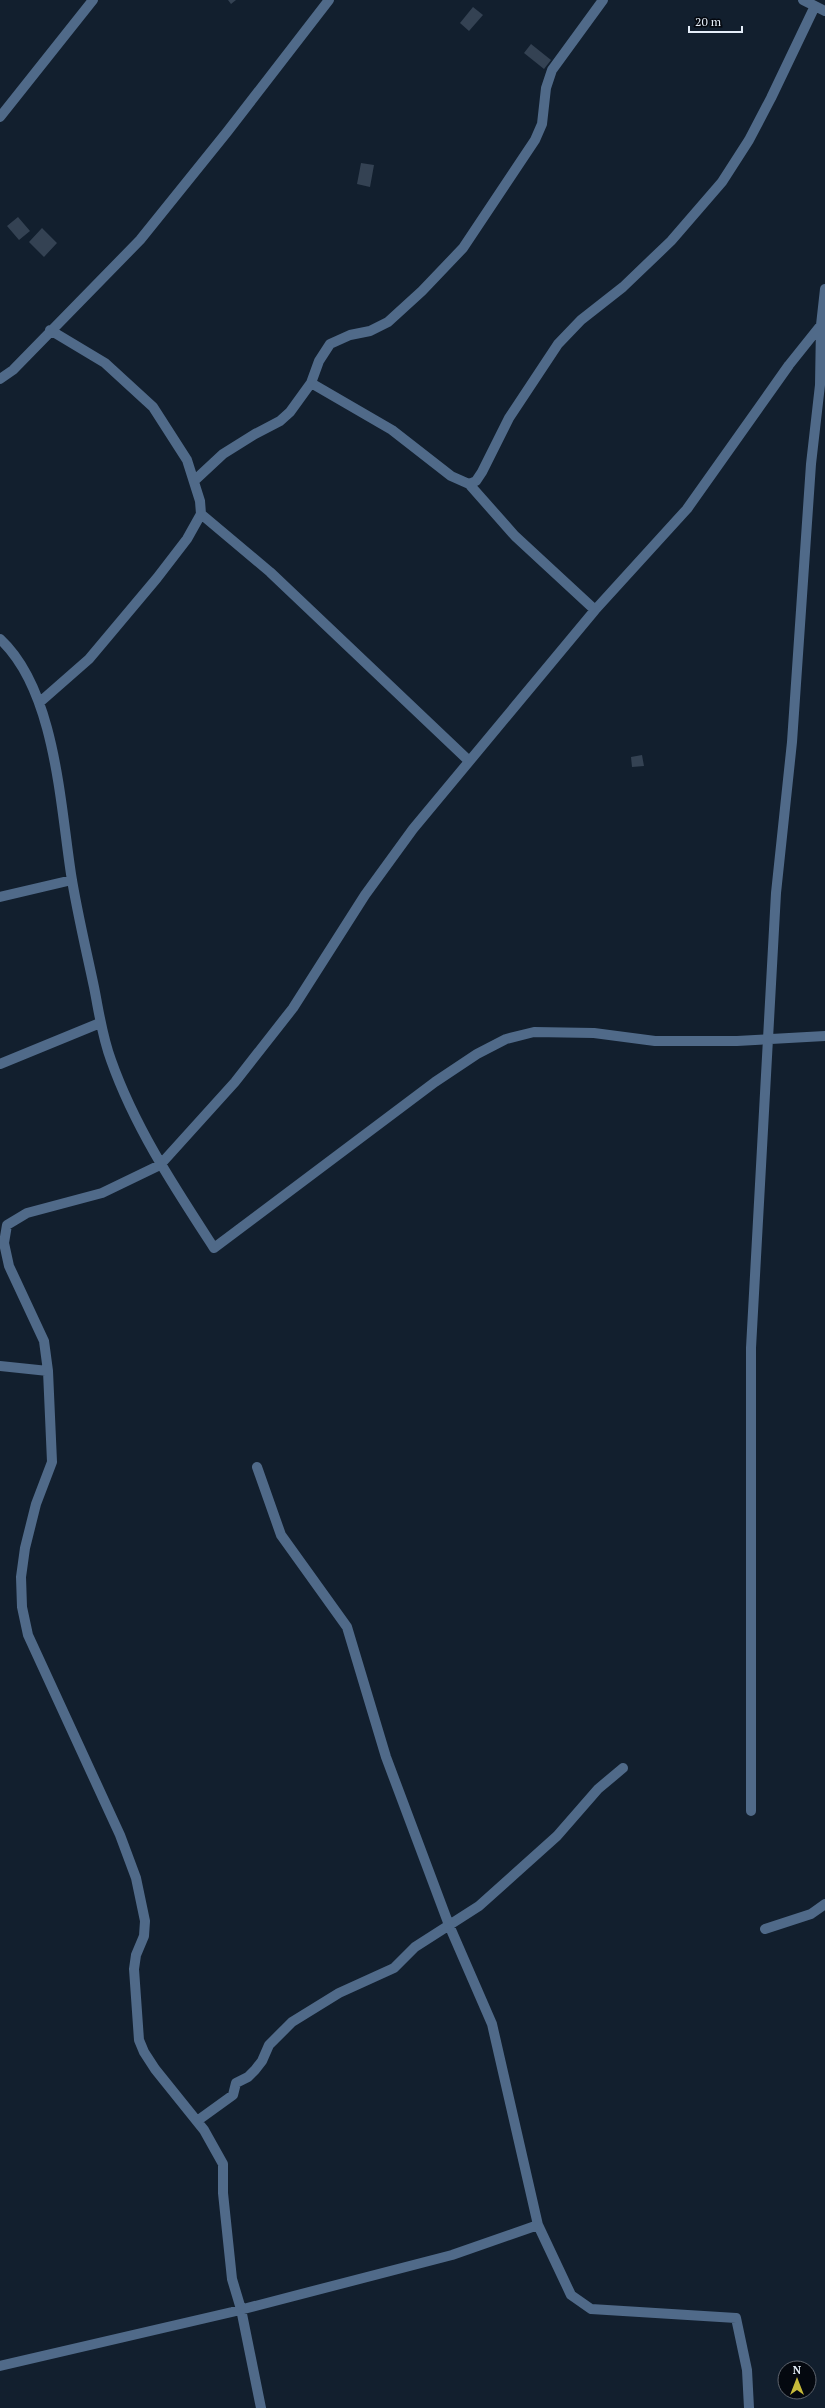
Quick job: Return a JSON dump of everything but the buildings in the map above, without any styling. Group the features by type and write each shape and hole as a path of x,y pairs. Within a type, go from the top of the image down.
{"street":[{"path":"0,117 93,0"},
{"path":"0,379 13,370 50,330 82,301 140,240 227,132 329,0"},
{"path":"194,481 223,454 255,434 280,421 290,412 311,382 319,361 330,344 350,335 370,331 388,322 422,291 463,248 535,140 542,124 546,88 552,70 603,0"},
{"path":"803,0 825,11"},
{"path":"469,484 476,481 482,472 509,418 558,344 581,320 623,288 671,241 722,182 749,140 815,6"},
{"path":"752,1811 751,1348 767,1038 780,840 792,742 811,464 820,386 821,325 825,289"},
{"path":"261,2408 241,2308 232,2279 223,2193 223,2164 212,2142 155,2069 144,2052 139,2040 134,1969 136,1955 144,1936 145,1922 136,1878 108,1806 31,1643 22,1607 21,1577 25,1548 36,1504 52,1462 48,1371 44,1341 9,1266 4,1243 7,1224 27,1213 102,1193 160,1165 235,1082 293,1008 365,895 468,760 498,729 595,610 687,509 789,365 821,325"},
{"path":"40,702 88,659 174,556 187,539 201,514 200,501 186,460 154,407 105,363 50,330"},
{"path":"311,382 392,430 451,476 469,484 514,536 595,610"},
{"path":"201,514 270,572 468,760"},
{"path":"0,639 12,651 30,679 40,702 55,768 72,880 100,1023 111,1060 130,1107 160,1165 214,1248 435,1082 477,1054 506,1039 534,1032 594,1033 655,1042 737,1042 767,1038 825,1036"},
{"path":"0,898 72,880"},
{"path":"0,1064 100,1023"},
{"path":"0,1366 48,1371"},
{"path":"257,1467 281,1535 347,1628 386,1757 449,1925 492,2024 538,2225 571,2295 591,2309 736,2318 746,2370 749,2408"},
{"path":"197,2121 233,2095 236,2083 248,2078 262,2061 270,2045 292,2022 339,1993 394,1968 415,1947 479,1906 557,1836 598,1789 623,1768"},
{"path":"764,1929 811,1914 825,1904"},
{"path":"0,2366 452,2255 538,2225"}]}
